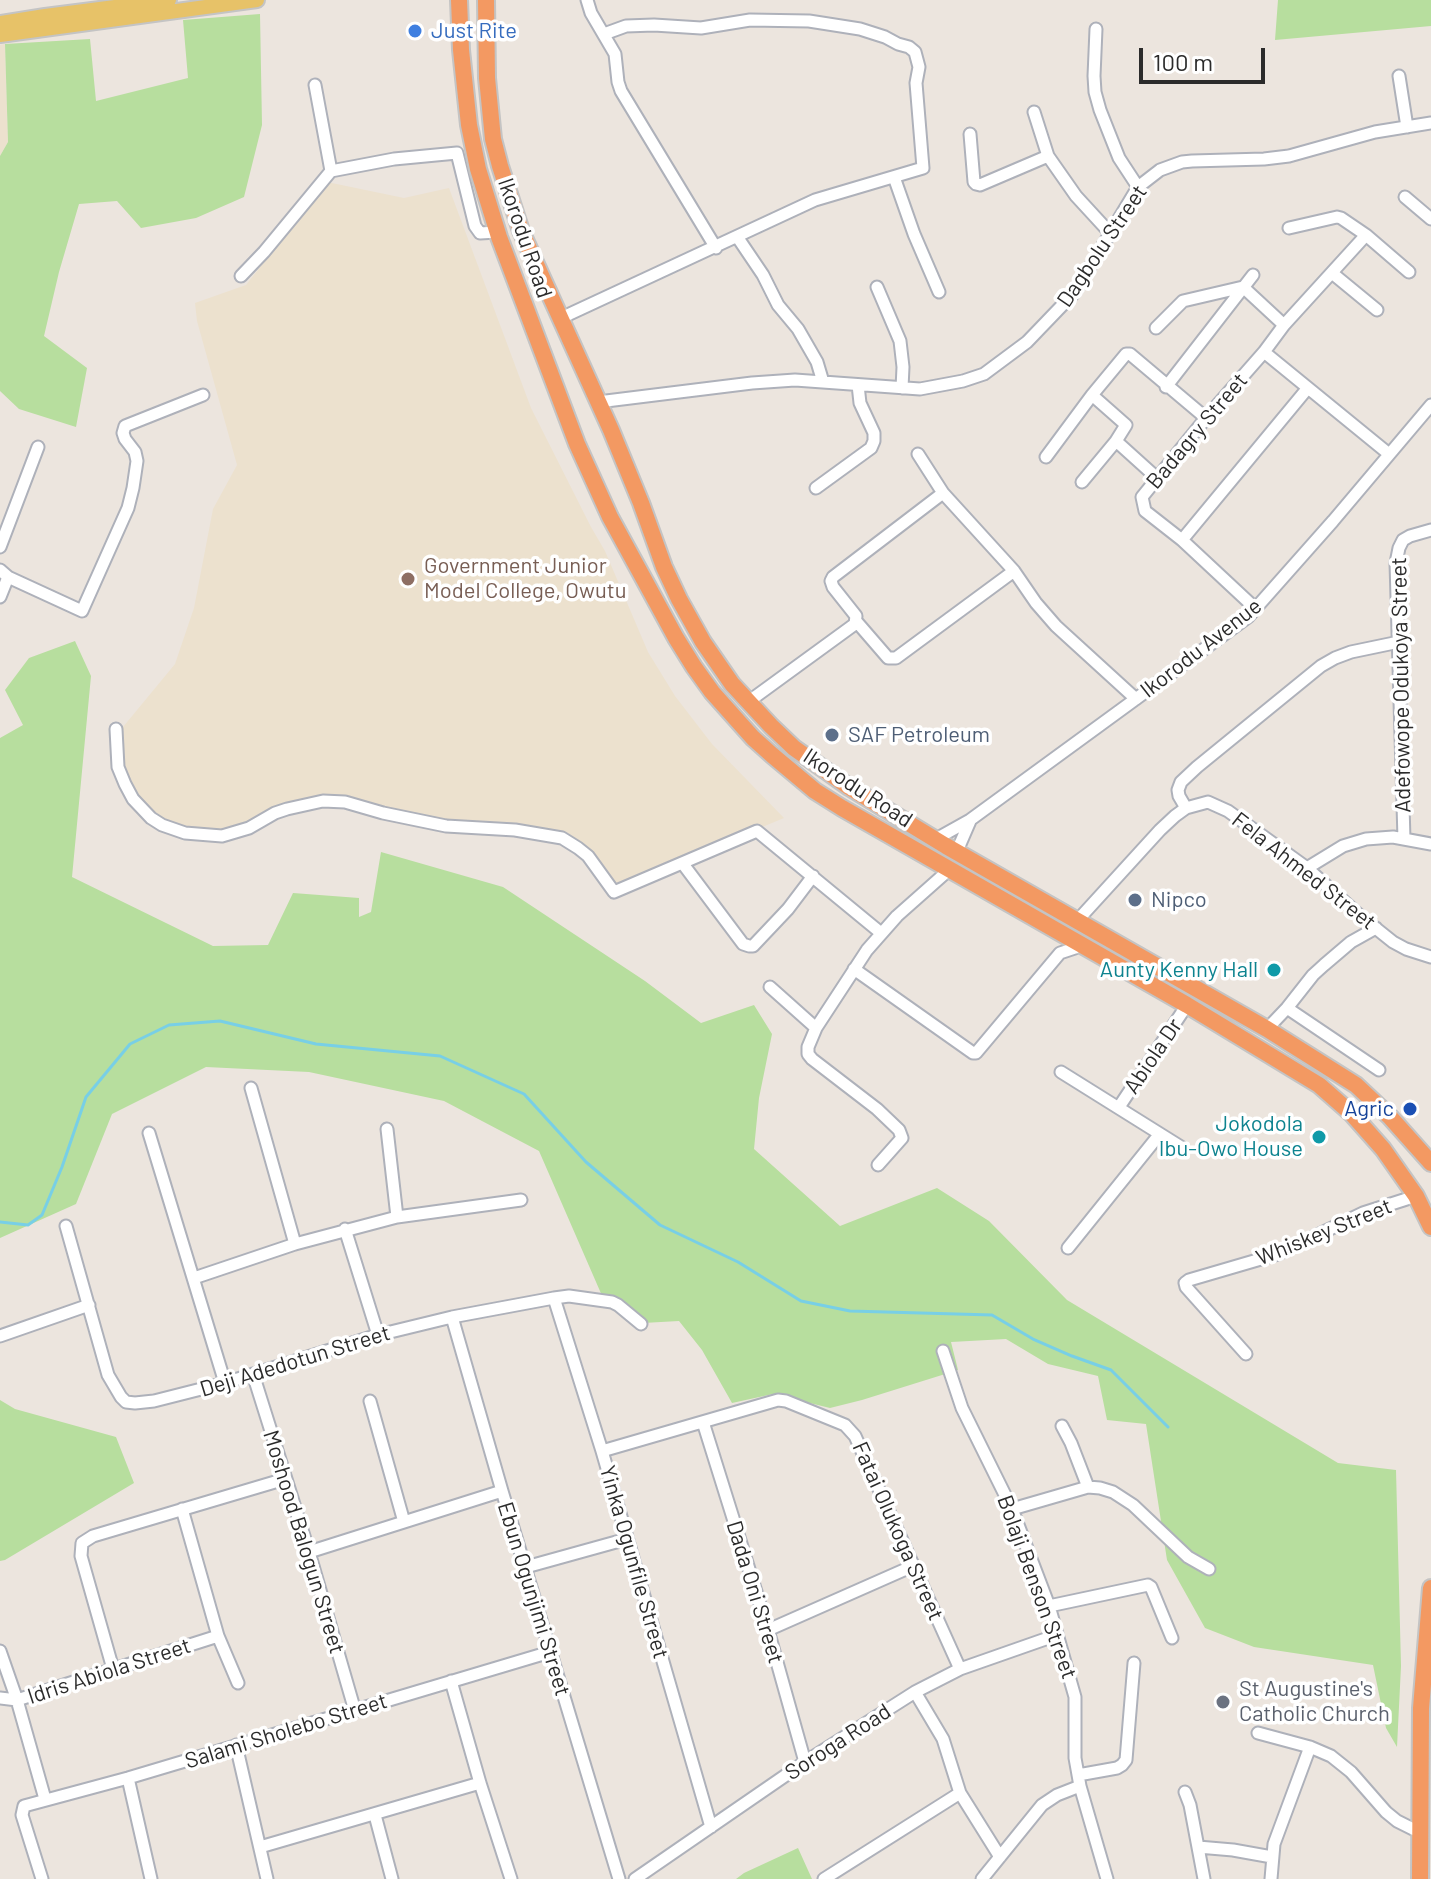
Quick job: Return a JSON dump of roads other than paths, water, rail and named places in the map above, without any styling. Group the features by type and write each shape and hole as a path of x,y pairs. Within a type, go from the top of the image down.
{"highway":[{"name":"Ikorodu Road","path":"486,0 487,78 493,139 524,239 598,402 679,599 715,661 748,702 794,748 849,787 1267,1029 1356,1085 1431,1163"},
{"name":"Ikorodu Road","path":"458,4 469,125 478,169 497,232 564,411 610,517 655,601 712,692 753,738 807,784 842,808 1187,1005 1319,1085 1339,1101 1383,1149 1429,1217"},
{"path":"1420,1879 1421,1708 1431,1588"}],"main road":[{"path":"0,23 169,0"},
{"path":"0,35 257,0"}],"street":[{"path":"587,0 591,13 615,54 621,91 716,248"},
{"path":"561,318 815,200 923,168 916,83 919,67 915,52 909,47 860,29 809,21 750,20 701,28 626,26 604,34"},
{"path":"1096,29 1095,92 1119,158 1138,187"},
{"path":"1399,76 1407,127"},
{"path":"315,85 331,171"},
{"path":"1034,112 1048,156 1076,196 1110,233"},
{"name":"Dagbolu Street","path":"598,402 795,380 920,389 984,374 1027,342 1075,292 1138,187 1160,170 1182,162 1289,156 1348,139 1431,123"},
{"path":"970,134 976,184 1048,156"},
{"path":"241,276 331,171 394,159 457,153 475,226 480,233 497,232"},
{"path":"894,177 939,292"},
{"path":"1405,197 1431,219"},
{"path":"1289,228 1337,217 1366,235 1409,272"},
{"name":"Badagry Street","path":"1256,609 1182,540 1145,511 1142,497 1284,325 1366,235"},
{"path":"738,238 763,275 778,305 798,329 817,362 823,382"},
{"path":"1332,273 1377,310"},
{"path":"1166,387 1253,275"},
{"path":"877,287 900,341 902,388"},
{"path":"1243,287 1284,325"},
{"path":"1156,328 1183,301 1243,287"},
{"path":"1264,352 1389,454"},
{"path":"1046,457 1126,354 1130,354 1206,418"},
{"path":"816,488 871,448 874,441 874,433 860,403 858,385"},
{"path":"1182,540 1307,389"},
{"path":"0,597 4,574 82,611 128,508 133,488 137,461 135,452 125,439 125,426 203,395"},
{"path":"1082,482 1125,427 1124,422 1092,395"},
{"name":"Ikorodu Avenue","path":"936,839 970,820 1237,626 1256,609 1431,405"},
{"path":"1116,441 1157,478"},
{"path":"0,547 38,447"},
{"path":"918,454 943,493 1014,571 1056,626 1136,699"},
{"path":"943,493 831,581 856,616 856,621 888,658 896,658 1014,571"},
{"name":"Adefowope Odukoya Street","path":"1404,839 1396,563 1403,540 1431,530"},
{"path":"748,702 856,621"},
{"path":"1077,921 1160,830 1186,808 1178,790 1181,782 1197,767 1321,666 1351,652 1399,642"},
{"path":"116,729 118,767 133,799 151,818 185,833 222,836 249,828 275,813 305,804 335,801 446,826 515,830 562,838 588,856 614,892 757,831 881,933"},
{"name":"Fela Ahmed Street","path":"1186,808 1208,802 1217,805 1307,868 1376,928 1406,949 1431,957"},
{"path":"957,851 970,820"},
{"path":"1307,868 1353,842 1383,837 1431,844"},
{"path":"683,864 743,944 749,946 753,946 788,909 813,876"},
{"path":"878,1165 902,1138 902,1134 877,1109 812,1059 808,1047 816,1028 881,933 950,869"},
{"path":"1267,1029 1330,958 1376,928"},
{"path":"854,969 976,1053 1060,953 1080,943"},
{"path":"770,987 816,1028"},
{"name":"Abiola Dr","path":"1119,1107 1187,1005"},
{"path":"1287,1008 1379,1070"},
{"path":"1061,1072 1181,1147"},
{"path":"251,1088 295,1244"},
{"path":"387,1129 397,1217"},
{"path":"149,1133 225,1383"},
{"path":"1068,1248 1159,1135"},
{"name":"Whiskey Street","path":"1246,1354 1185,1283 1278,1254 1363,1213 1416,1196"},
{"path":"194,1278 345,1229 397,1217 521,1200"},
{"name":"Deji Adedotun Street","path":"66,1226 108,1375 126,1402 154,1401 225,1383 378,1335 554,1298 569,1296 612,1302 641,1324"},
{"path":"345,1229 378,1335"},
{"name":"Yinka Ogunfile Street","path":"554,1298 602,1451 711,1827"},
{"path":"0,1336 89,1305"},
{"name":"Ebun Ogunjimi Street","path":"452,1317 619,1879"},
{"name":"Bolaji Benson Street","path":"943,1351 962,1408 1012,1509 1049,1606 1075,1697 1075,1758 1079,1780 1107,1879"},
{"name":"Moshood Balogun Street","path":"253,1374 355,1711"},
{"name":"Fatai Olukoga Street","path":"602,1451 778,1400 845,1425 855,1436 960,1669"},
{"path":"370,1401 404,1522"},
{"name":"Dada Oni Street","path":"703,1422 768,1630 805,1762"},
{"path":"1062,1426 1088,1487"},
{"path":"113,1669 81,1556 82,1543 93,1536 285,1479"},
{"path":"1012,1509 1088,1487 1100,1488 1133,1505 1188,1557 1209,1569"},
{"path":"309,1552 502,1491"},
{"path":"182,1509 218,1636 238,1683"},
{"path":"526,1567 627,1539"},
{"path":"768,1630 913,1566"},
{"path":"1049,1606 1148,1585 1172,1638"},
{"name":"Soroga Road","path":"635,1879 805,1762 915,1692 960,1669 1057,1635"},
{"path":"17,1700 218,1636"},
{"name":"Idris Abiola Street","path":"0,1698 17,1700 218,1636"},
{"path":"0,1651 45,1799"},
{"name":"Salami Sholebo Street","path":"42,1879 22,1815 24,1806 550,1652"},
{"path":"982,1879 1042,1805 1079,1780 1117,1768 1126,1760 1134,1663"},
{"path":"451,1681 511,1879"},
{"path":"915,1692 943,1739 960,1793 1000,1857"},
{"path":"1258,1733 1331,1756 1386,1812 1421,1833"},
{"path":"236,1745 267,1879"},
{"path":"1271,1879 1279,1826 1310,1747"},
{"path":"128,1778 151,1879"},
{"path":"260,1847 480,1783"},
{"path":"1185,1792 1204,1879"},
{"path":"824,1879 960,1793"},
{"path":"375,1815 392,1879"},
{"path":"1198,1847 1272,1857"}],"waterway":[{"path":"0,1222 28,1225 42,1215 86,1097 130,1044 169,1025 220,1021 316,1044 440,1056 524,1094 586,1162 660,1225 738,1262 801,1301 850,1311 992,1315 1033,1339 1111,1370 1168,1427"}],"place":[{"name":"Just Rite","path":"415,31"},
{"name":"Government Junior Model College, Owutu","path":"408,579"},
{"name":"SAF Petroleum","path":"832,735"},
{"name":"Nipco","path":"1135,900"},
{"name":"Aunty Kenny Hall","path":"1274,970"},
{"name":"Agric","path":"1410,1109"},
{"name":"Jokodola Ibu-Owo House","path":"1319,1137"},
{"name":"St Augustine's Catholic Church","path":"1223,1702"}]}
